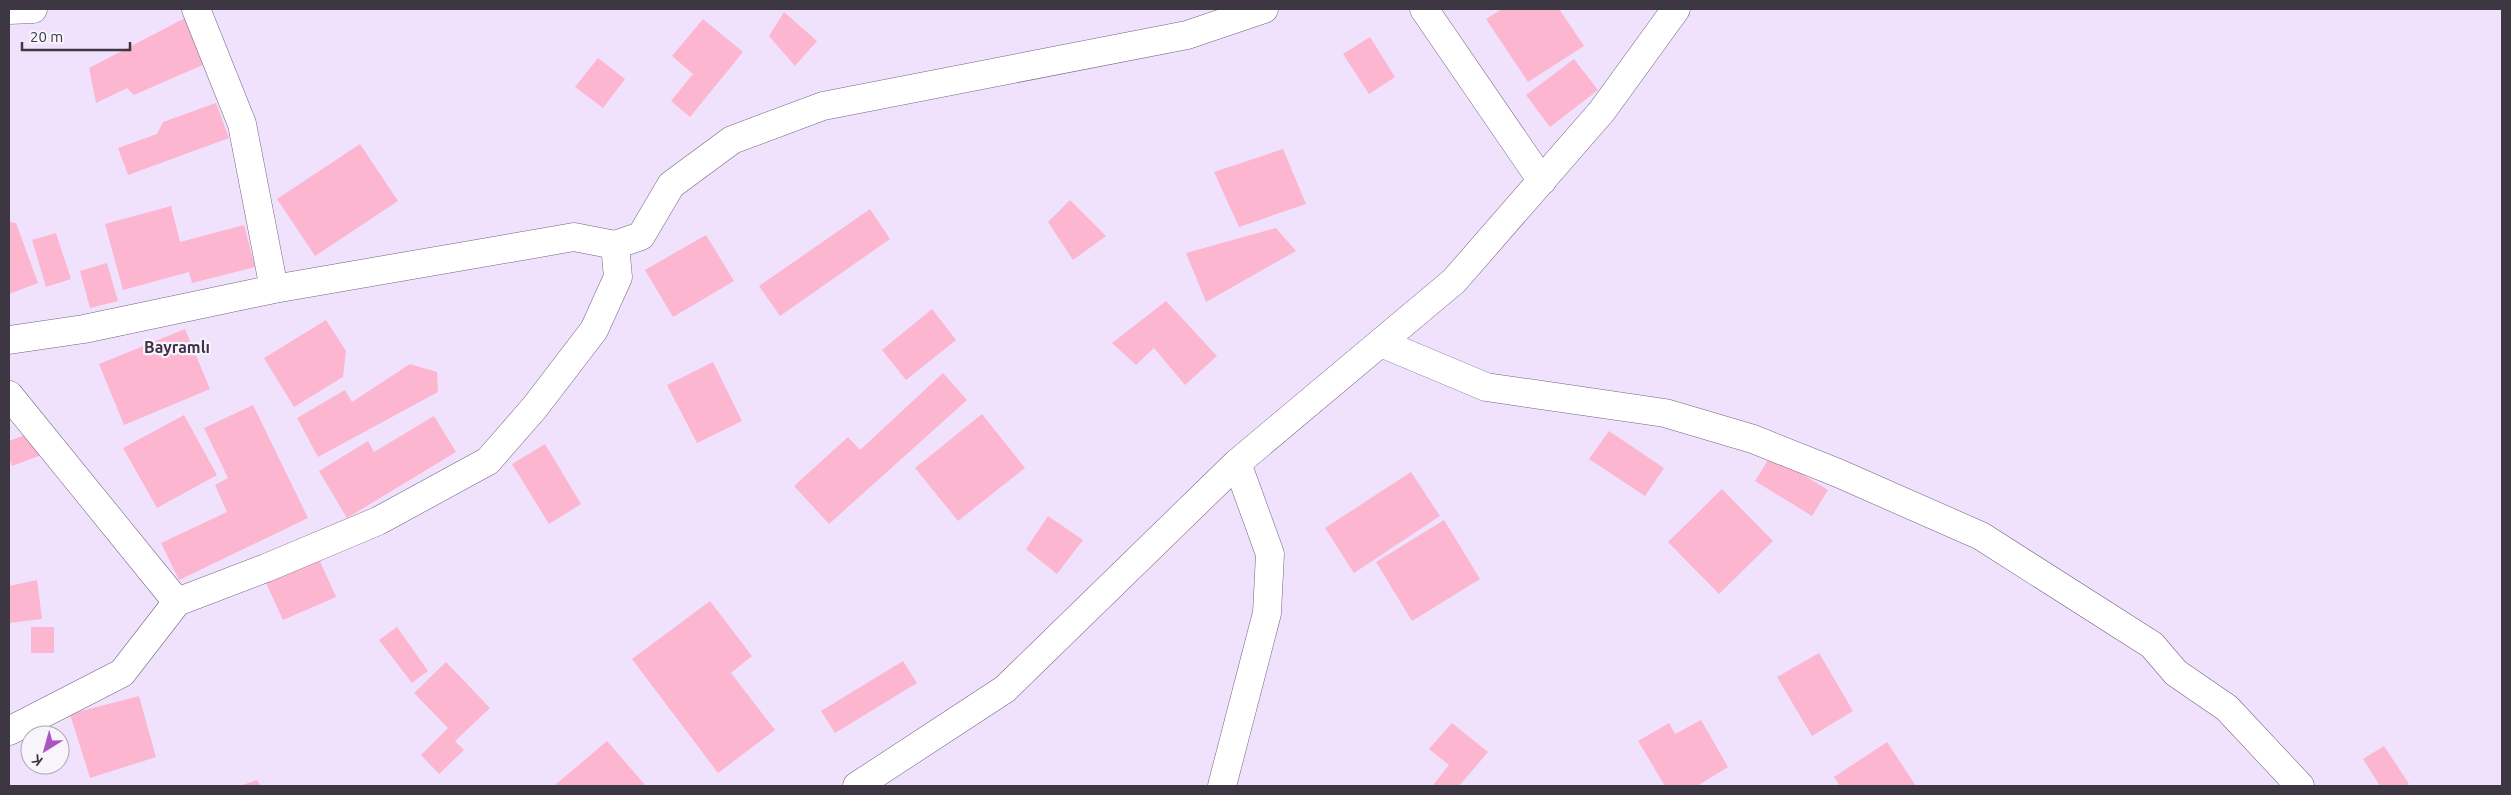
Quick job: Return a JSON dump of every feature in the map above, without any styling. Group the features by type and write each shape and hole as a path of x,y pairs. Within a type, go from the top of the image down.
{"street":[{"path":"9,10 33,9"},
{"path":"196,9 242,124 274,289"},
{"path":"9,340 84,329 274,289 574,237 615,245 641,236 670,185 732,140 823,106 1187,35 1264,9"},
{"path":"1424,9 1542,181"},
{"path":"857,786 1005,690 1237,463 1454,281 1602,111 1676,9"},
{"path":"9,730 122,673 177,602 266,568 378,521 488,462 535,408 594,330 618,277 615,245"},
{"path":"1380,342 1486,387 1665,413 1754,439 1981,536 2152,645 2176,673 2227,708 2300,786"},
{"path":"9,395 177,602"},
{"path":"1222,786 1267,613 1269,583 1270,554 1237,463"}],"building":[{"path":"1502,9 1559,9 1584,46 1528,82 1486,19"},
{"path":"784,12 817,41 795,66 769,36"},
{"path":"187,17 207,63 134,95 127,88 96,103 89,68"},
{"path":"703,19 743,52 690,117 671,101 693,74 672,56"},
{"path":"1370,37 1395,77 1369,94 1343,54"},
{"path":"598,58 625,79 603,108 575,87"},
{"path":"1574,59 1598,90 1550,127 1526,95"},
{"path":"216,103 229,138 128,175 118,148 157,134 163,122"},
{"path":"360,144 398,201 315,256 277,199"},
{"path":"1283,149 1306,204 1239,227 1214,172"},
{"path":"1070,200 1106,236 1073,260 1048,222"},
{"path":"171,206 180,242 244,225 255,267 192,283 189,272 123,290 105,224"},
{"path":"870,209 890,239 780,316 759,286"},
{"path":"9,222 16,223 38,283 9,294"},
{"path":"1276,228 1296,251 1206,302 1186,253"},
{"path":"56,233 71,279 46,287 32,240"},
{"path":"706,235 734,281 673,317 645,270"},
{"path":"107,263 118,301 90,308 80,271"},
{"path":"1166,301 1217,356 1185,385 1154,348 1136,365 1112,343"},
{"path":"932,309 956,340 906,380 882,350"},
{"path":"326,320 346,351 343,377 294,407 264,358"},
{"path":"185,329 210,389 124,425 99,364"},
{"path":"713,362 742,421 697,443 667,385"},
{"path":"410,364 437,372 438,392 318,457 297,418 345,390 352,402"},
{"path":"943,373 967,400 829,524 794,486 848,437 860,450"},
{"path":"253,405 308,518 179,580 161,543 227,512 215,485 228,478 204,428"},
{"path":"982,414 1025,468 958,521 915,468"},
{"path":"184,415 217,475 157,508 123,448"},
{"path":"434,416 456,452 347,518 319,471 368,441 374,452"},
{"path":"1609,431 1664,468 1645,496 1589,459"},
{"path":"30,433 47,453 12,466 9,457 9,441"},
{"path":"545,444 581,504 549,524 512,464"},
{"path":"1771,455 1828,490 1812,516 1755,481"},
{"path":"1411,472 1440,516 1354,573 1325,528"},
{"path":"1722,489 1773,541 1719,594 1668,542"},
{"path":"1048,516 1083,540 1057,574 1026,549"},
{"path":"1444,520 1480,579 1412,621 1376,562"},
{"path":"319,559 336,597 283,620 266,583"},
{"path":"37,580 42,619 9,623 9,586"},
{"path":"710,601 752,656 731,673 775,730 718,773 632,659"},
{"path":"31,627 54,627 54,653 31,653"},
{"path":"397,627 428,671 412,683 379,640"},
{"path":"1819,653 1853,711 1812,736 1777,677"},
{"path":"903,661 917,683 835,733 821,711"},
{"path":"446,662 490,708 455,741 464,750 439,774 421,755 448,728 414,693"},
{"path":"139,696 156,757 90,778 70,714"},
{"path":"1701,720 1728,767 1697,786 1665,786 1638,741 1669,723 1675,734"},
{"path":"1452,723 1488,752 1459,786 1435,786 1433,785 1449,765 1429,749"},
{"path":"607,741 646,786 555,785"},
{"path":"1887,742 1916,786 1840,786 1834,777"},
{"path":"2384,746 2409,784 2405,786 2380,786 2363,759"},
{"path":"257,780 261,786 240,786"}],"district":[{"name":"Bayramlı","path":"177,347"}]}
